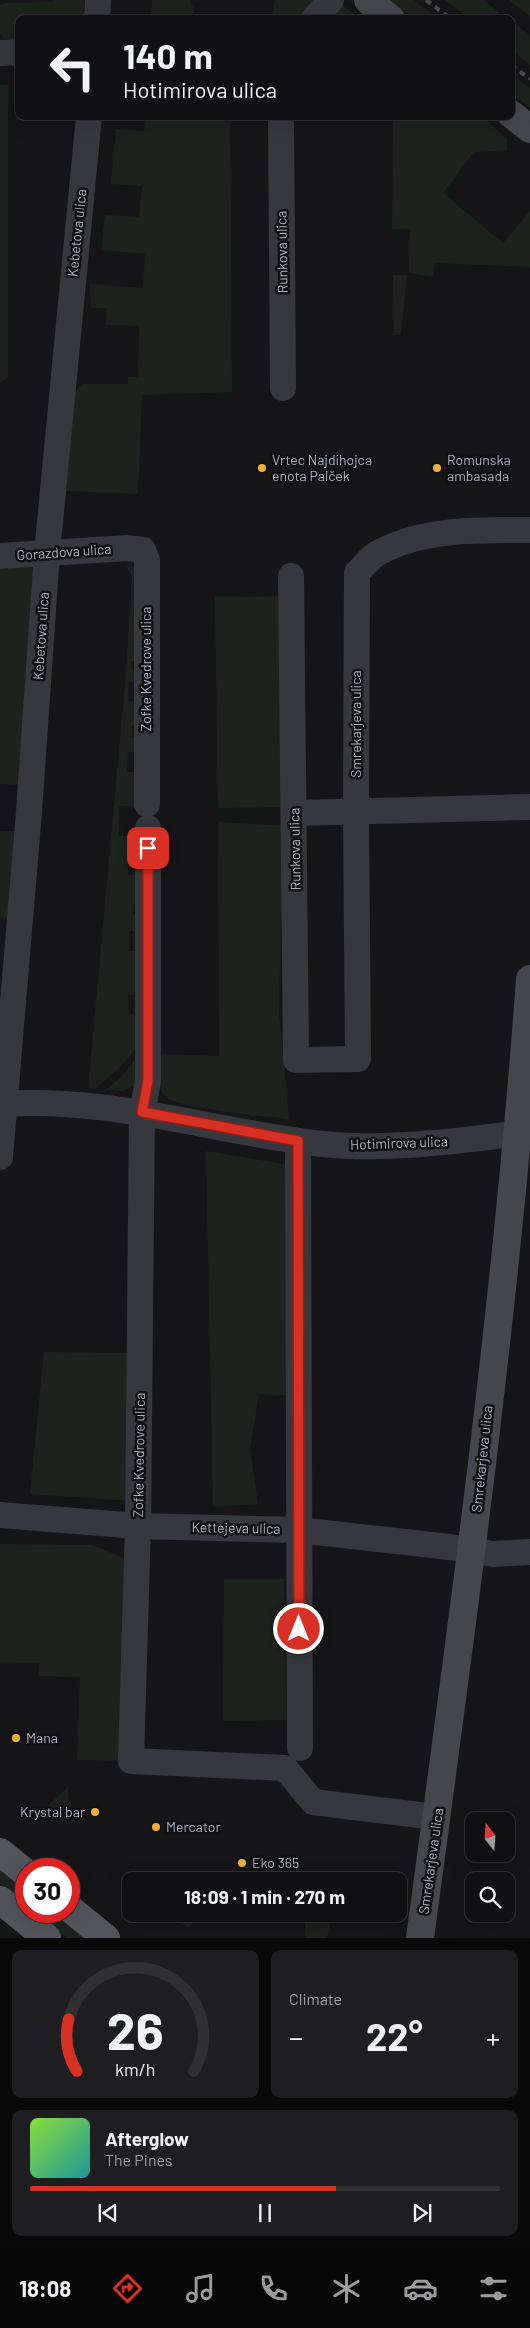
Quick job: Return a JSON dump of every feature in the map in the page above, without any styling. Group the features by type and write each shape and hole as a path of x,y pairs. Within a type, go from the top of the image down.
{"main road":[{"path":"0,1852 15,1864"},
{"path":"0,1900 47,1938"},
{"path":"80,1917 106,1938"}],"street":[{"path":"97,15 98,0"},
{"path":"318,15 331,0"},
{"path":"368,0 386,15"},
{"path":"0,53 15,52"},
{"path":"515,117 530,129"},
{"name":"Kebetova ulica","path":"0,1157 2,1104 28,822 47,553 89,120"},
{"name":"Runkova ulica","path":"281,120 283,388"},
{"name":"Smrekarjeva ulica","path":"358,1059 357,573 378,552 408,540 466,530 530,530"},
{"name":"Gorazdova ulica","path":"0,556 127,548"},
{"name":"Zofke Kvedrove ulica","path":"127,548 143,550 147,560 148,1081 142,1112 138,1526 131,1761 292,1758"},
{"name":"Runkova ulica","path":"291,576 295,813 296,1060 358,1059"},
{"path":"295,813 530,807"},
{"name":"Smrekarjeva ulica","path":"420,1938 472,1550 524,1133 530,979"},
{"name":"Hotimirova ulica","path":"2,1104 60,1103 122,1108 298,1141 349,1146 393,1146 524,1133"},
{"path":"298,1141 298,1530 292,1758 313,1802 436,1817"},
{"name":"Kettejeva ulica","path":"0,1515 138,1526 298,1530 472,1550 492,1554 530,1552"}],"shaded area":[{"path":"53,0 84,0 83,15 15,15 15,39 4,39 0,33 0,5 5,3 53,2"},
{"path":"152,0 191,0 195,15 151,15"},
{"path":"275,0 319,0 305,15 272,15"},
{"path":"389,0 414,0 433,15 409,15"},
{"path":"445,0 483,0 503,15 465,15"},
{"path":"509,0 530,0 530,16"},
{"path":"342,5 356,15 333,15"},
{"path":"515,24 530,35 530,65 515,53"},
{"path":"515,77 530,88 530,108 515,96"},
{"path":"0,85 8,85 8,377 0,383"},
{"path":"145,120 230,120 232,392 142,395 138,494 66,491 74,392 83,384 128,384 128,377 138,377 139,326 106,325 106,308 91,308 90,284 143,288 145,254 101,250 105,215 139,217 142,186 111,184 116,129 144,131"},
{"path":"393,120 486,120 507,139 507,150 474,152 443,193 503,243 530,211 530,267 435,263 433,277 409,273 410,229 392,229"},
{"path":"393,275 407,275 401,335 394,335"},
{"path":"130,565 134,568 137,661 131,661 132,671 137,671 137,682 128,682 128,701 138,702 138,725 132,726 132,737 138,737 138,752 128,752 127,772 138,772 138,806 119,806 119,836 138,836 138,854 128,854 128,875 138,874 139,903 133,904 133,915 139,915 139,931 129,931 129,951 139,951 139,994 128,995 129,1014 139,1015 138,1046 121,1066 95,1089 88,1089 126,674 132,577 127,567"},
{"path":"32,567 34,570 21,785 0,784 0,569"},
{"path":"284,596 285,807 218,808 215,597"},
{"path":"218,822 286,826 281,907 279,1014 289,1119 223,1111 185,1104 164,1096 160,1087 160,1054 219,1056"},
{"path":"0,831 16,831 10,919 0,917"},
{"path":"139,1054 137,1087 133,1086 124,1091 106,1090 123,1075"},
{"path":"206,1151 290,1165 292,1396 259,1394 250,1449 258,1504 213,1507"},
{"path":"44,1352 133,1353 133,1501 30,1494"},
{"path":"0,1544 92,1545 124,1558 131,1761 77,1760 80,1677 39,1676 39,1663 0,1662"},
{"path":"224,1579 284,1579 286,1720 223,1721"},
{"path":"68,1787 69,1813 60,1814 55,1820 43,1810"},
{"path":"0,1868 15,1880 15,1897 0,1884"},
{"path":"176,1922 194,1922 189,1927"},
{"path":"305,1922 330,1922 327,1938 305,1938"},
{"path":"48,1923 68,1923 86,1938 67,1938"}],"railway":[{"path":"426,0 446,15"},
{"path":"515,68 530,79"}],"place":[{"name":"Vrtec Najdihojca enota Palček","path":"262,468"},
{"name":"Romunska ambasada","path":"437,468"},
{"name":"Mana","path":"16,1738"},
{"name":"Krystal bar","path":"95,1812"},
{"name":"Mercator","path":"156,1827"},
{"name":"Eko 365","path":"242,1863"}],"route":[{"path":"148,848 148,1081 142,1112 298,1141 299,1629"}]}
